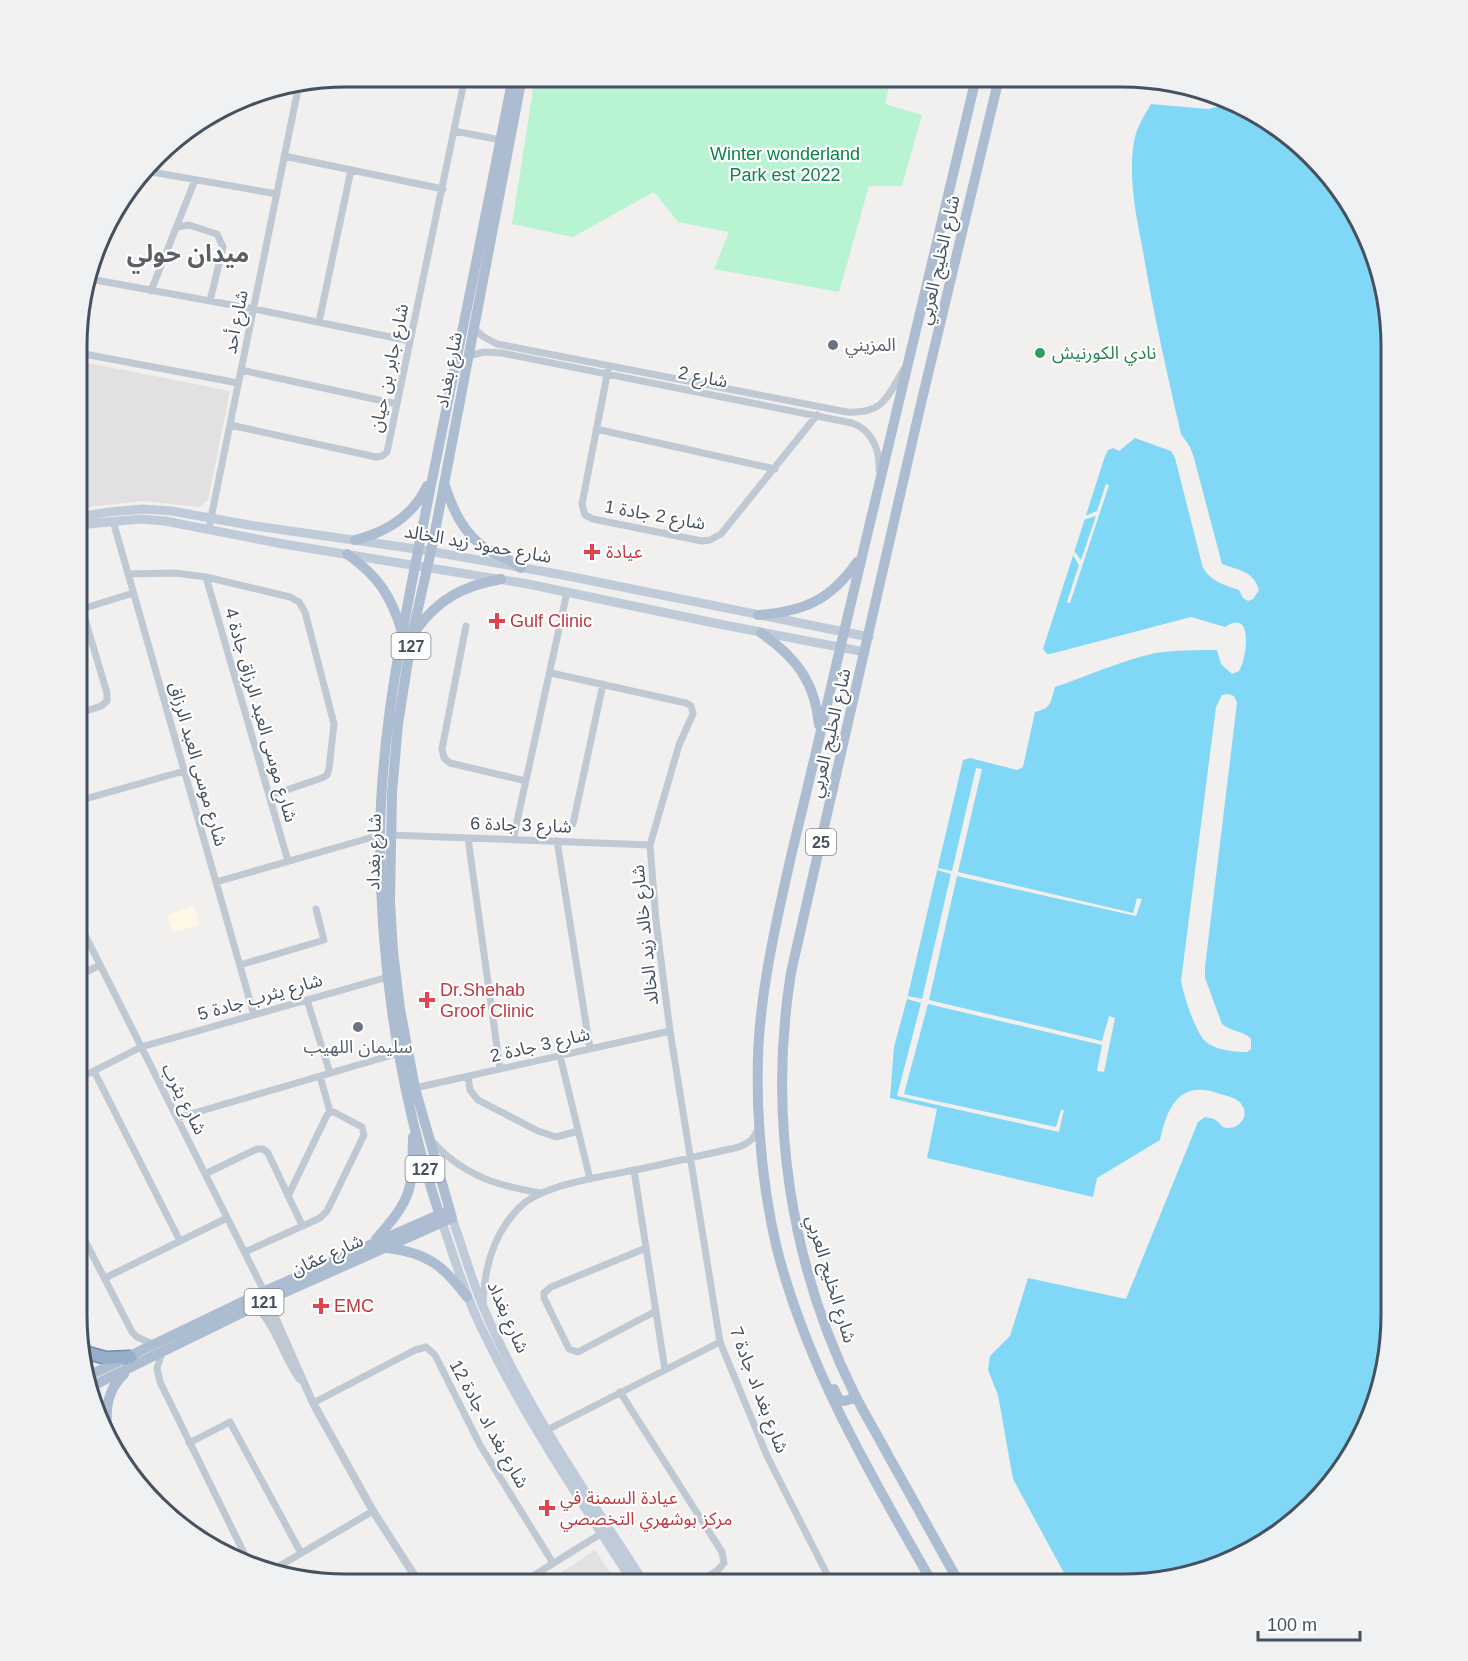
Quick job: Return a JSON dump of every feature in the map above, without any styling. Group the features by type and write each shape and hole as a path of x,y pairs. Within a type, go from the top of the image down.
{"highway":[{"path":"90,1353 130,1362"}],"main road":[{"name":"شارع بغداد","path":"422,566 418,550 511,87"},
{"name":"شارع بغداد","path":"520,87 430,552 422,566 387,740 385,835 388,977 399,1053 425,1169 483,1308 503,1350 547,1430 639,1574"},
{"name":"شارع الخليج العربي","path":"927,1574 843,1422 793,1304 777,1246 759,1127 758,1072 763,1004 779,908 973,87"},
{"name":"شارع الخليج العربي","path":"954,1574 854,1393 829,1336 807,1272 793,1212 784,1150 784,1043 791,973 997,87"},
{"path":"355,540 382,531 402,519 420,499 434,472"},
{"path":"444,482 453,509 467,531 484,547 521,568"},
{"name":"شارع حمود زيد الخالد","path":"87,516 143,509 172,511 521,568 869,637"},
{"name":"شارع حمود زيد الخالد","path":"87,524 140,519 165,520 209,530 501,579 761,633 865,652"},
{"path":"347,554 369,570 383,587 407,636 452,595 479,583 501,579"},
{"path":"758,615 783,614 814,603 847,578 861,557"},
{"path":"761,633 781,647 802,672 810,686 818,710 820,734"},
{"name":"شارع بغداد","path":"385,835 393,951 400,1009 415,1088 467,1297 538,1435 628,1574"},
{"path":"413,1123 412,1178 409,1192 378,1245 410,1251 433,1261 449,1274 467,1297"},
{"name":"شارع عمّان","path":"159,1349 268,1295 446,1216"},
{"name":"شارع عمّان","path":"94,1374 130,1362 253,1307 268,1295"},
{"path":"807,1339 839,1400 848,1401 852,1399 854,1393"},
{"path":"106,1411 109,1396 130,1362"},
{"name":"شارع عمّان","path":"96,1383 130,1362"}],"street":[{"name":"شارع جابر بن حيان","path":"230,425 379,457 385,454 388,449 463,87"},
{"name":"شارع أحد","path":"209,530 297,92"},
{"path":"454,131 501,140"},
{"path":"284,156 443,189"},
{"path":"320,322 351,170"},
{"path":"154,172 277,194"},
{"path":"151,291 195,180"},
{"path":"177,227 189,225 199,228 217,234 220,240 223,247 210,301"},
{"path":"96,279 410,341"},
{"name":"شارع 2","path":"474,329 484,338 497,344 852,423 867,432 878,453 878,492"},
{"name":"شارع 2","path":"468,356 484,352 502,353 848,412 872,410 889,397 908,365"},
{"path":"87,355 238,383"},
{"path":"241,370 397,404"},
{"name":"شارع 2 جادة 1","path":"608,370 582,507 585,515 593,519 702,541 710,540 721,534 775,469 814,415"},
{"path":"813,406 814,415"},
{"path":"596,429 775,469"},
{"name":"شارع موسى العبد الرزاق","path":"112,521 254,1015"},
{"path":"128,574 176,573 206,577 290,597 299,602 305,612 333,715 334,734 329,769 327,775 322,778 269,796"},
{"name":"شارع موسى العبد الرزاق جادة 4","path":"206,577 288,861"},
{"path":"513,840 567,592"},
{"path":"87,608 133,593"},
{"path":"466,626 442,749 444,758 450,764 526,781"},
{"path":"87,631 108,693 107,701 101,706 87,711"},
{"path":"551,673 603,684 573,824"},
{"name":"شارع خالد زيد الخالد","path":"603,684 686,703 691,706 693,714 679,745 651,845 656,921 670,1031 692,1158"},
{"path":"87,798 184,771"},
{"name":"شارع 3 جادة 6","path":"216,882 385,835 651,845"},
{"path":"468,838 500,1069"},
{"path":"557,841 590,1049"},
{"path":"240,965 324,940 316,909"},
{"name":"شارع يثرب","path":"87,940 268,1295"},
{"path":"87,972 100,965"},
{"name":"شارع يثرب جادة 5","path":"87,1074 141,1047 388,977"},
{"path":"307,1000 330,1073"},
{"name":"شارع 3 جادة 2","path":"415,1088 670,1031"},
{"path":"177,1118 399,1053"},
{"path":"560,1056 590,1179"},
{"path":"94,1071 180,1241"},
{"path":"320,1076 330,1112"},
{"path":"468,1076 470,1090 478,1100 538,1131 556,1137 578,1131"},
{"path":"288,1196 330,1112"},
{"path":"245,1252 324,1215 364,1135 362,1127 330,1112"},
{"path":"483,1308 488,1263 496,1242 522,1205 541,1192 747,1144 759,1127"},
{"path":"427,1135 451,1160 492,1183 541,1192"},
{"path":"205,1174 257,1149 263,1149 268,1153 302,1225"},
{"name":"شارع بغد اد جادة 7","path":"692,1158 720,1342 767,1456 827,1574"},
{"path":"634,1170 665,1370"},
{"path":"105,1278 227,1218"},
{"path":"87,1244 126,1321 137,1337 159,1349 158,1374 189,1443 244,1553"},
{"path":"646,1248 551,1287 544,1293 544,1298 569,1349 574,1352 656,1311"},
{"path":"268,1295 274,1315 313,1403 372,1511 413,1574"},
{"path":"253,1307 263,1312 292,1370 303,1382"},
{"path":"547,1430 720,1342"},
{"name":"شارع بغد اد جادة 12","path":"313,1403 415,1350 426,1347 435,1355 480,1445 553,1563"},
{"path":"620,1392 722,1552 724,1563 712,1574"},
{"path":"189,1443 230,1422 301,1553"},
{"path":"280,1565 372,1511"},
{"path":"536,1574 602,1533"}],"shaded area":[{"path":"87,363 230,391 208,500 200,507 143,501 87,507"},
{"path":"194,906 199,925 172,932 167,915"},
{"path":"595,1550 611,1574 559,1574"}],"green space":[{"name":"Winter wonderland Park est 2022","path":"533,87 889,87 885,104 922,115 902,186 869,186 839,292 714,269 729,232 678,222 654,192 573,237 512,224"}],"water":[{"path":"1151,104 1208,109 1217,106 1221,107 1252,122 1280,140 1328,188 1346,216 1361,247 1372,279 1379,312 1381,346 1381,1315 1379,1349 1367,1398 1346,1445 1317,1486 1280,1521 1237,1547 1205,1560 1173,1569 1122,1574 1065,1574 1013,1479 998,1395 988,1370 990,1356 1010,1336 1028,1278 1126,1299 1198,1122 1205,1117 1214,1119 1224,1127 1233,1127 1243,1120 1244,1109 1237,1100 1217,1093 1193,1090 1184,1094 1171,1108 1160,1140 1097,1178 1093,1197 927,1158 937,1109 890,1098 894,1047 963,760 970,758 1017,770 1023,767 1035,712 1047,707 1055,687 1118,664 1156,653 1217,650 1221,664 1232,674 1239,671 1242,665 1246,637 1241,624 1234,623 1225,627 1191,617 1050,654 1043,649 1104,459 1108,450 1113,448 1119,451 1135,438 1171,451 1175,458 1203,568 1210,577 1239,590 1243,598 1248,601 1253,599 1259,590 1249,575 1222,564 1194,458 1181,434 1151,297 1132,183 1132,155 1135,137","holes":["1222,695 1234,696 1237,703 1205,978 1222,1024 1251,1039 1251,1049 1247,1052 1220,1049 1206,1042 1194,1022 1181,981 1216,707"]}],"pier":[{"path":"1106,484 1109,485 1070,603 1067,602 1079,565 1073,555 1074,551 1081,560 1096,516 1083,520 1085,516 1097,511"},
{"path":"976,768 982,769 958,872 1133,913 1137,898 1142,899 1136,916 957,876 929,1000 1102,1041 1109,1016 1115,1018 1104,1072 1097,1071 1102,1045 928,1004 904,1094 1056,1127 1061,1110 1064,1110 1059,1132 897,1096 921,1003 907,999 908,996 922,999 951,874 937,870 938,868 952,871"}],"place":[{"name":"المزيني","path":"833,345"},
{"name":"نادي الكورنيش","path":"1040,353"},
{"name":"عيادة","path":"592,552"},
{"name":"Gulf Clinic","path":"497,621"},
{"name":"Dr.Shehab Groof Clinic","path":"427,1000"},
{"name":"سليمان اللهيب","path":"358,1027"},
{"name":"EMC","path":"321,1306"},
{"name":"عيادة السمنة في مركز بوشهري التخصصي","path":"547,1508"}],"district":[{"name":"ميدان حولي","path":"188,254"}]}
